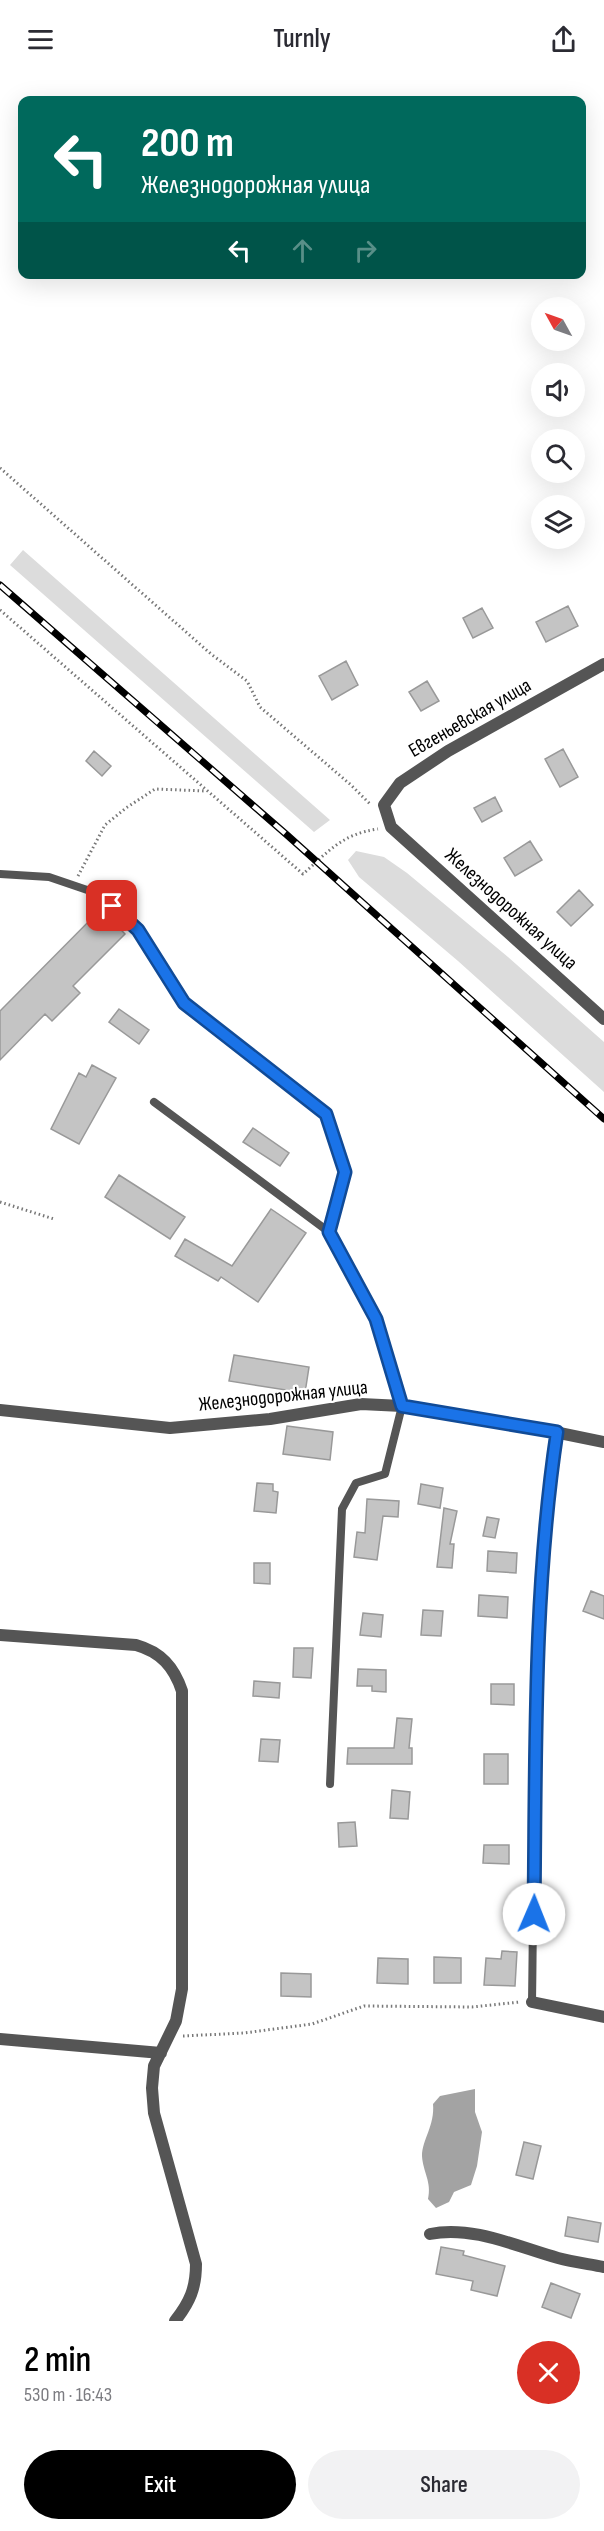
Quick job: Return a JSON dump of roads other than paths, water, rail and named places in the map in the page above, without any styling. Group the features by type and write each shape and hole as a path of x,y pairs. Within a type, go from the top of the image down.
{"street":[{"name":"Евгеньевская улица","path":"392,826 384,805 400,783 448,751 604,664"},
{"name":"Железнодорожная улица","path":"392,826 604,1019"},
{"name":"Железнодорожная улица","path":"0,1410 170,1428 270,1419 361,1404 402,1406 557,1432 604,1443"},
{"path":"0,1635 136,1645 152,1649 164,1658 178,1679 182,1691 182,1989 176,2021 154,2066 152,2088 154,2113 196,2264 196,2285 189,2303 175,2321"},
{"path":"532,2001 604,2017"},
{"path":"0,2038 164,2047"},
{"path":"430,2234 443,2231 474,2234 562,2259 604,2267"}],"lane":[{"path":"0,874 49,877 99,894 138,930 184,1003 326,1114 345,1172 329,1232"},
{"path":"154,1102 329,1232 376,1319 402,1406 385,1474 356,1484 342,1509 330,1784"},
{"path":"532,2001 540,1590 546,1510 557,1432"}],"railway":[{"path":"0,585 287,835 604,1119"}]}
